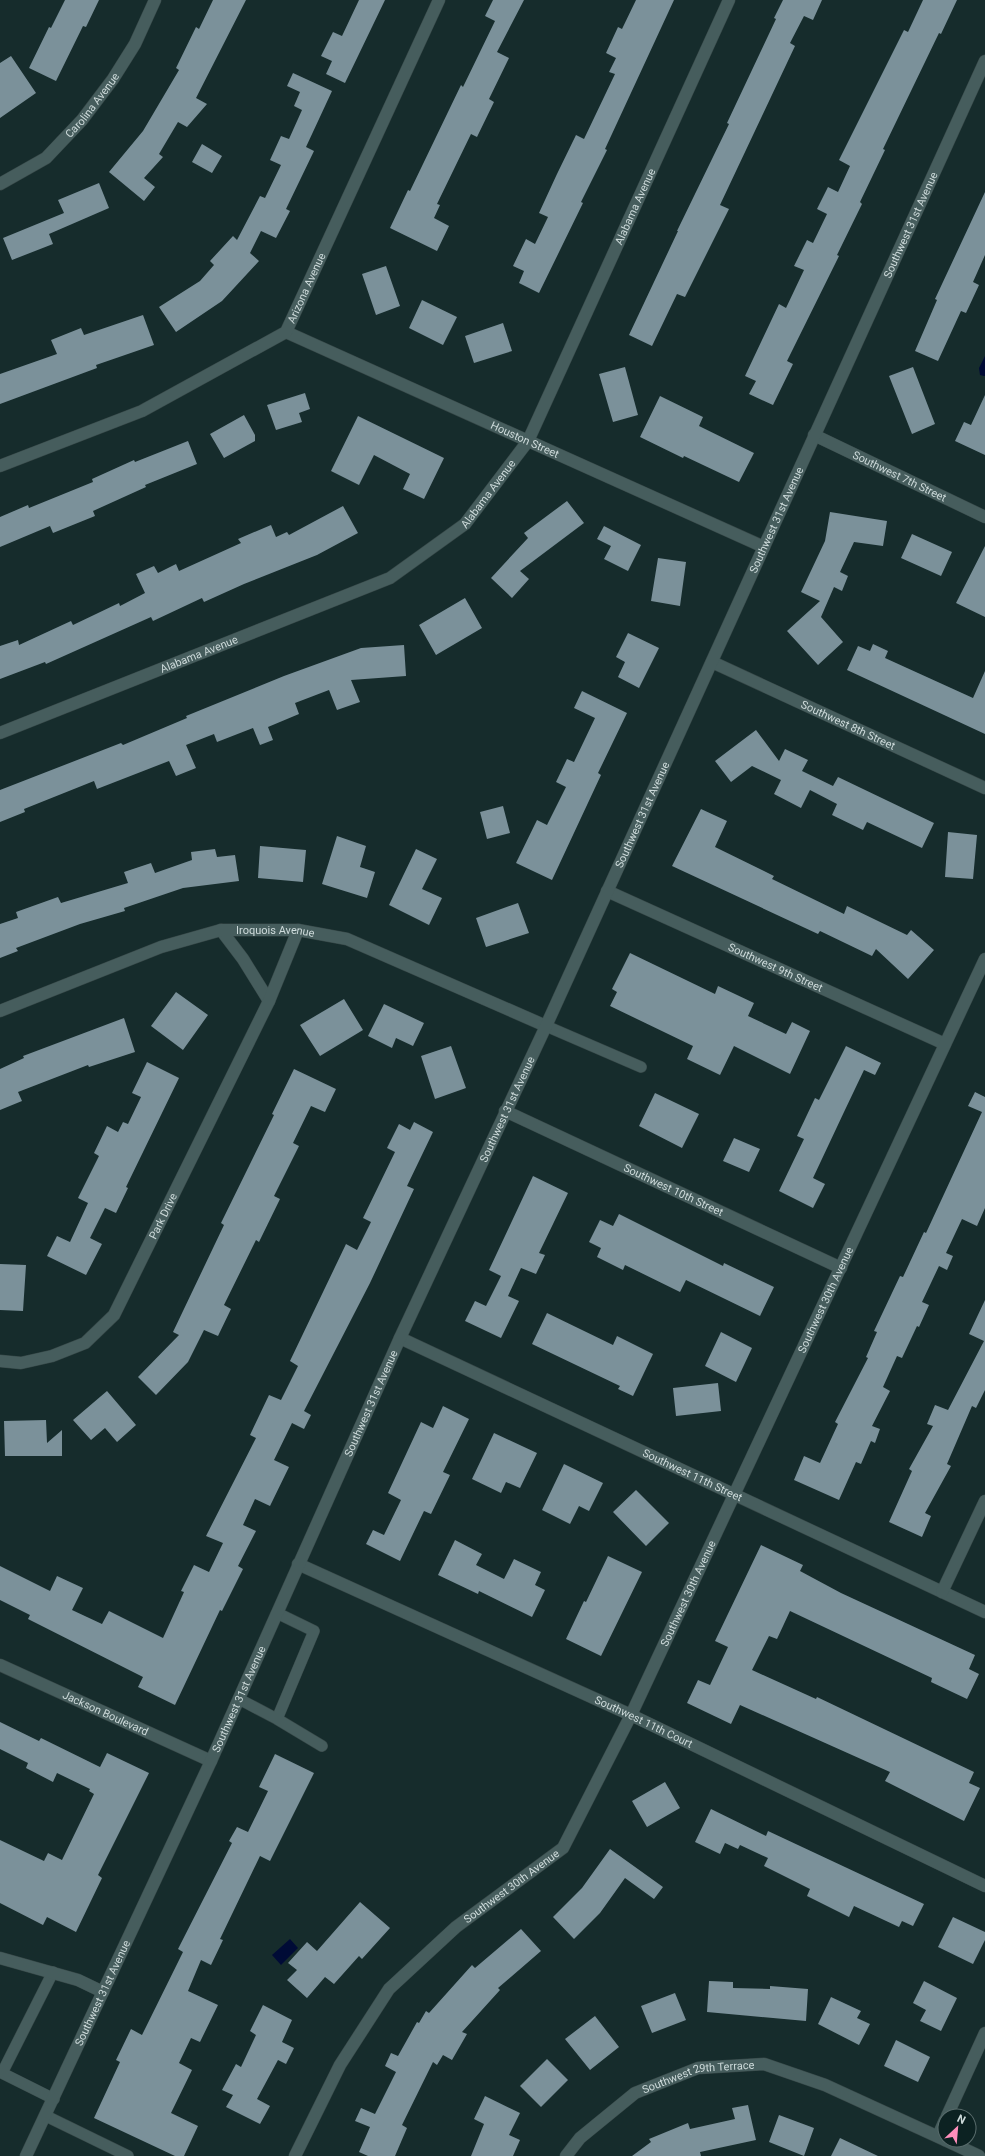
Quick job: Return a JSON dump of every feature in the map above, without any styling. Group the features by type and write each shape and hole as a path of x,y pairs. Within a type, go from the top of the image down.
{"street":[{"name":"Carolina Avenue","path":"0,184 46,158 82,120 113,79 135,44 155,0"},
{"name":"Arizona Avenue","path":"0,466 142,411 286,332 439,0"},
{"name":"Alabama Avenue","path":"0,733 390,578 465,524 528,441 729,0"},
{"name":"Southwest 31st Avenue","path":"26,2156 104,1992 165,1855 211,1761 400,1338 546,1026 985,61"},
{"name":"Houston Street","path":"286,332 764,547"},
{"name":"Southwest 7th Street","path":"814,436 985,517"},
{"name":"Southwest 8th Street","path":"712,662 985,788"},
{"name":"Southwest 9th Street","path":"607,891 945,1044"},
{"name":"Iroquois Avenue","path":"0,1011 162,947 221,930 298,930 347,939 546,1026"},
{"path":"221,930 269,1001"},
{"name":"Park Drive","path":"0,1361 21,1363 52,1356 85,1343 114,1315 269,1001 298,930"},
{"name":"Southwest 30th Avenue","path":"295,2156 340,2065 389,1989 456,1927 563,1848 631,1715 985,959"},
{"name":"Southwest 10th Street","path":"505,1111 841,1268"},
{"name":"Southwest 11th Street","path":"400,1338 985,1612"},
{"path":"942,1592 985,1501"},
{"name":"Southwest 11th Court","path":"298,1564 631,1715 985,1886"},
{"name":"Jackson Boulevard","path":"0,1665 211,1761"},
{"path":"0,1958 78,1980 104,1992"},
{"path":"951,2108 985,2033"},
{"name":"Southwest 29th Terrace","path":"566,2156 580,2138 635,2093 698,2068 764,2064 825,2085 937,2136"},
{"name":"Southwest 29th Terrace","path":"962,2148 979,2156"}],"lane":[{"path":"546,1026 641,1067"},
{"path":"277,1613 314,1631 277,1719"},
{"path":"238,1698 322,1746"},
{"path":"53,1972 2,2073 54,2099"},
{"path":"46,2116 128,2156"}],"water":[{"path":"985,356 984,376 980,375 979,368"},
{"path":"290,1939 298,1948 281,1965 272,1955"}],"building":[{"path":"65,0 99,0 86,27 83,26 56,81 29,68 49,27 51,28"},
{"path":"213,0 246,0 196,98 207,104 187,127 178,122 159,154 163,157 144,178 155,187 144,201 109,172 143,131 179,70 176,68 196,27 199,29"},
{"path":"359,0 385,0 345,83 326,74 332,61 321,56 333,32 342,36"},
{"path":"493,0 524,0 497,52 509,58 489,99 494,102 477,137 471,134 437,204 440,205 434,218 449,226 437,251 390,228 408,190 410,191 461,85 463,87 495,21 485,16"},
{"path":"636,0 674,0 605,149 607,150 581,202 583,203 539,293 519,283 524,271 513,266 526,239 535,244 548,217 539,213 557,174 576,135 584,139 615,74 609,72 616,58 606,53 618,27 622,29"},
{"path":"783,0 822,0 813,20 804,16 790,43 795,46 720,205 729,209 685,297 677,294 652,346 629,335 729,124 727,123 776,19 774,18"},
{"path":"923,0 957,0 941,34 939,33 883,149 885,150 860,202 862,204 837,255 839,256 787,361 793,364 773,405 749,394 756,381 745,376 779,304 786,308 804,270 794,266 807,240 813,243 827,214 817,209 828,187 838,192 850,166 839,160 904,30 908,32"},
{"path":"11,56 36,93 0,118 0,63"},
{"path":"293,73 332,91 306,147 314,151 286,209 290,211 276,238 261,231 250,253 259,261 222,301 176,332 159,307 200,281 214,265 210,261 233,236 237,240 260,196 265,198 281,165 270,160 281,136 289,139 302,110 294,106 300,92 287,86"},
{"path":"202,144 222,156 212,173 192,162"},
{"path":"99,183 109,208 49,234 53,244 12,260 3,238 64,213 58,200"},
{"path":"985,192 985,255 973,282 979,285 966,313 961,311 938,361 915,351 937,300 935,299"},
{"path":"386,266 400,306 376,315 362,274"},
{"path":"422,300 457,317 443,345 409,328"},
{"path":"143,315 154,345 96,365 97,368 0,404 0,374 57,354 51,340 81,328 84,335"},
{"path":"503,323 512,351 474,363 465,336"},
{"path":"625,367 638,415 613,422 599,374"},
{"path":"913,367 935,424 912,434 889,376"},
{"path":"305,393 310,409 299,413 302,422 276,430 267,405"},
{"path":"985,395 985,455 955,441 964,422 971,425"},
{"path":"660,396 703,417 699,426 754,453 739,482 684,456 683,458 640,437"},
{"path":"244,415 255,435 255,441 224,458 210,434"},
{"path":"358,416 444,458 424,499 403,489 410,474 374,455 359,485 331,471"},
{"path":"188,441 197,464 145,485 146,487 93,511 95,516 53,533 50,526 0,547 0,517 28,505 29,508 93,482 92,479 134,460 135,462"},
{"path":"567,501 584,523 520,571 529,579 512,598 491,578 528,538 524,533"},
{"path":"343,506 358,533 317,555 244,584 204,602 202,598 153,621 151,617 46,664 45,662 0,679 0,646 18,640 19,645 71,621 73,625 119,603 120,606 145,593 136,574 154,566 158,573 176,564 179,571 241,543 238,539 271,525 276,537 287,532 289,535"},
{"path":"830,512 887,521 883,546 854,542 840,572 848,576 842,591 834,587 821,617 843,642 818,665 787,631 820,601 801,592 825,541"},
{"path":"604,526 641,545 628,571 604,559 611,546 597,539"},
{"path":"912,534 952,552 941,576 901,558"},
{"path":"985,546 985,617 956,603"},
{"path":"658,558 686,562 680,606 651,601"},
{"path":"465,598 482,628 436,655 419,625"},
{"path":"628,633 659,648 639,688 618,677 625,662 616,657"},
{"path":"873,644 888,651 885,658 973,698 985,671 985,734 847,670 858,646 870,651"},
{"path":"404,645 406,676 351,680 360,702 337,710 329,690 295,703 299,714 268,727 273,740 260,745 253,728 217,742 214,734 186,745 196,768 176,776 169,761 97,789 94,781 24,809 25,812 0,822 0,790 121,743 123,745 187,718 186,716 284,676 361,648"},
{"path":"582,691 627,713 598,773 601,775 552,880 516,863 537,820 547,825 566,787 556,782 567,759 574,762 595,718 574,708"},
{"path":"756,730 779,761 785,749 808,760 802,771 833,786 838,777 934,823 922,848 867,822 863,830 832,815 837,804 810,790 801,808 774,794 781,780 752,766 731,782 715,761"},
{"path":"503,806 510,833 487,839 480,812"},
{"path":"701,809 727,821 715,847 774,876 772,879 844,914 847,906 907,935 911,930 934,950 908,979 876,949 872,956 820,931 818,934 672,866"},
{"path":"948,832 977,835 973,879 945,877"},
{"path":"337,836 366,846 360,867 375,872 367,898 322,884"},
{"path":"260,846 306,850 303,882 258,878"},
{"path":"215,849 217,857 235,855 239,881 183,888 124,908 125,911 80,924 16,948 18,951 0,958 0,924 18,918 16,912 58,897 61,903 128,883 124,872 151,863 155,873 192,860 191,852"},
{"path":"416,849 437,859 422,889 442,898 429,925 389,905"},
{"path":"518,903 529,933 486,947 476,918"},
{"path":"630,953 715,994 718,986 754,1003 748,1016 786,1034 792,1022 810,1031 790,1074 734,1046 720,1075 687,1059 693,1046 610,1006 617,992 612,989"},
{"path":"176,992 208,1015 183,1050 151,1026"},
{"path":"344,999 363,1030 320,1056 300,1025"},
{"path":"384,1004 424,1023 413,1046 396,1038 392,1048 368,1036"},
{"path":"124,1018 135,1052 89,1067 88,1065 18,1092 22,1101 0,1110 0,1069 24,1058 23,1056"},
{"path":"451,1046 466,1088 435,1099 421,1056"},
{"path":"846,1046 881,1063 875,1075 864,1070 813,1178 825,1184 813,1208 779,1191 804,1139 797,1136 815,1098 819,1100"},
{"path":"147,1062 179,1078 126,1187 128,1188 116,1213 105,1208 90,1238 102,1244 86,1275 47,1256 57,1236 70,1242 88,1203 78,1198 99,1156 94,1153 107,1126 118,1132 123,1122 128,1124 141,1097 132,1093"},
{"path":"294,1069 336,1089 325,1112 311,1106 293,1143 299,1146 274,1196 280,1199 259,1242 256,1240 224,1305 231,1309 218,1336 204,1330 188,1362 156,1395 138,1377 179,1335 173,1332 224,1225 221,1223 274,1115 272,1114"},
{"path":"975,1092 985,1097 985,1208 977,1226 962,1219 946,1253 953,1256 947,1270 939,1266 922,1302 929,1305 919,1327 917,1326 902,1358 897,1356 883,1387 890,1391 872,1426 880,1429 875,1443 871,1441 861,1464 856,1462 839,1500 794,1480 804,1456 820,1463 838,1424 835,1422 868,1358 866,1357 877,1332 874,1331 900,1276 903,1277 924,1232 926,1233 982,1112 968,1106"},
{"path":"655,1093 699,1114 682,1148 639,1126"},
{"path":"414,1122 433,1132 407,1186 414,1189 370,1283 304,1411 311,1415 304,1429 292,1423 274,1460 289,1467 270,1506 255,1499 243,1525 256,1531 238,1566 243,1569 222,1611 220,1610 175,1705 138,1687 143,1677 28,1619 30,1615 0,1600 0,1566 50,1591 57,1576 83,1588 72,1610 102,1624 109,1611 163,1638 184,1592 181,1591 194,1565 209,1572 223,1543 206,1536 256,1438 250,1435 269,1395 281,1400 298,1366 290,1361 346,1244 357,1250 371,1222 363,1218 395,1152 387,1148 399,1124 410,1130"},
{"path":"734,1138 760,1149 749,1172 723,1161"},
{"path":"533,1176 568,1193 539,1253 545,1255 536,1274 521,1268 508,1296 519,1301 501,1338 465,1321 475,1301 486,1306 501,1276 489,1270"},
{"path":"619,1214 723,1266 724,1263 774,1287 760,1316 686,1280 680,1292 625,1265 623,1270 597,1257 601,1248 589,1242 600,1220 613,1226"},
{"path":"0,1264 26,1265 23,1311 0,1310"},
{"path":"985,1300 985,1390 976,1408 972,1406 947,1464 951,1466 925,1513 931,1516 922,1537 889,1522 912,1471 909,1469 933,1426 927,1424 935,1405 948,1410 984,1341 969,1334"},
{"path":"547,1313 613,1345 617,1336 653,1354 633,1396 618,1389 620,1386 532,1344"},
{"path":"721,1332 752,1348 736,1382 705,1366"},
{"path":"718,1383 721,1411 676,1416 673,1388"},
{"path":"107,1391 136,1425 117,1442 105,1428 91,1440 73,1420"},
{"path":"443,1406 469,1419 443,1472 450,1475 431,1514 424,1511 400,1561 366,1544 373,1530 384,1535 401,1500 388,1493 421,1422 433,1428"},
{"path":"46,1420 47,1443 62,1430 62,1456 5,1456 4,1421"},
{"path":"494,1433 537,1453 520,1488 506,1482 501,1493 472,1479"},
{"path":"564,1464 603,1483 589,1511 579,1506 570,1524 542,1510"},
{"path":"636,1490 669,1523 646,1546 613,1512"},
{"path":"455,1540 482,1554 476,1565 504,1579 514,1559 541,1572 535,1585 545,1590 532,1617 479,1591 478,1594 438,1575"},
{"path":"761,1545 803,1565 800,1571 841,1593 975,1655 969,1669 979,1674 967,1699 931,1682 932,1678 790,1611 777,1639 769,1636 752,1670 816,1699 817,1697 974,1772 969,1783 980,1788 964,1821 885,1781 890,1772 740,1705 731,1724 687,1703 698,1680 710,1685 728,1647 715,1641"},
{"path":"608,1556 642,1572 601,1656 566,1639"},
{"path":"0,1722 39,1741 41,1738 100,1767 107,1753 149,1773 98,1875 102,1878 76,1932 47,1917 43,1925 0,1903 0,1840 44,1861 48,1853 62,1860 94,1794 89,1791 90,1789 57,1773 53,1782 26,1768 28,1763 0,1749"},
{"path":"275,1754 314,1773 270,1861 260,1856 220,1939 223,1940 211,1965 201,1960 188,1991 218,2005 200,2042 191,2038 179,2063 192,2070 171,2113 198,2126 184,2156 175,2156 94,2118 120,2062 116,2060 131,2029 142,2035 183,1952 178,1949 232,1843 229,1841 237,1827 248,1832 268,1791 259,1787"},
{"path":"665,1782 680,1808 647,1827 632,1801"},
{"path":"711,1809 766,1836 768,1831 924,1904 913,1926 902,1921 899,1927 854,1906 849,1917 807,1896 810,1889 764,1866 768,1858 740,1845 738,1849 725,1843 720,1854 695,1842"},
{"path":"610,1849 663,1887 654,1899 625,1878 600,1913 574,1939 553,1917 582,1888"},
{"path":"360,1902 390,1928 362,1959 359,1956 334,1984 325,1977 307,1998 287,1980 297,1970 288,1963 307,1942 317,1951"},
{"path":"953,1917 985,1932 985,1940 973,1964 938,1947"},
{"path":"521,1929 541,1951 498,1988 500,1990 462,2032 467,2034 452,2060 443,2055 437,2065 433,2062 402,2125 407,2128 395,2156 368,2156 359,2152 370,2127 355,2121 361,2108 375,2114 396,2072 385,2066 391,2053 398,2056 417,2022 419,2023 426,2011 429,2013 472,1965 475,1968"},
{"path":"709,1981 733,1982 733,1988 770,1989 770,1986 808,1989 806,2021 707,2012"},
{"path":"924,1981 957,1998 941,2031 920,2021 926,2010 913,2003"},
{"path":"675,1993 686,2020 652,2033 641,2006"},
{"path":"831,1997 861,2011 857,2018 870,2024 859,2045 818,2024"},
{"path":"263,2005 292,2020 282,2042 294,2048 286,2064 278,2060 257,2099 270,2106 260,2124 226,2107 233,2095 222,2090 236,2064 241,2067 256,2035 250,2031"},
{"path":"595,2016 619,2047 590,2070 565,2039"},
{"path":"896,2040 930,2057 918,2082 884,2066"},
{"path":"547,2059 568,2080 541,2107 520,2086"},
{"path":"485,2096 520,2113 509,2135 520,2140 513,2156 471,2156 484,2124 474,2119"},
{"path":"748,2105 756,2140 700,2152 701,2156 632,2156 651,2142 649,2139 688,2123 690,2129 735,2119 732,2108"},
{"path":"779,2115 814,2128 804,2156 769,2142"},
{"path":"840,2138 878,2156 831,2156"}]}
